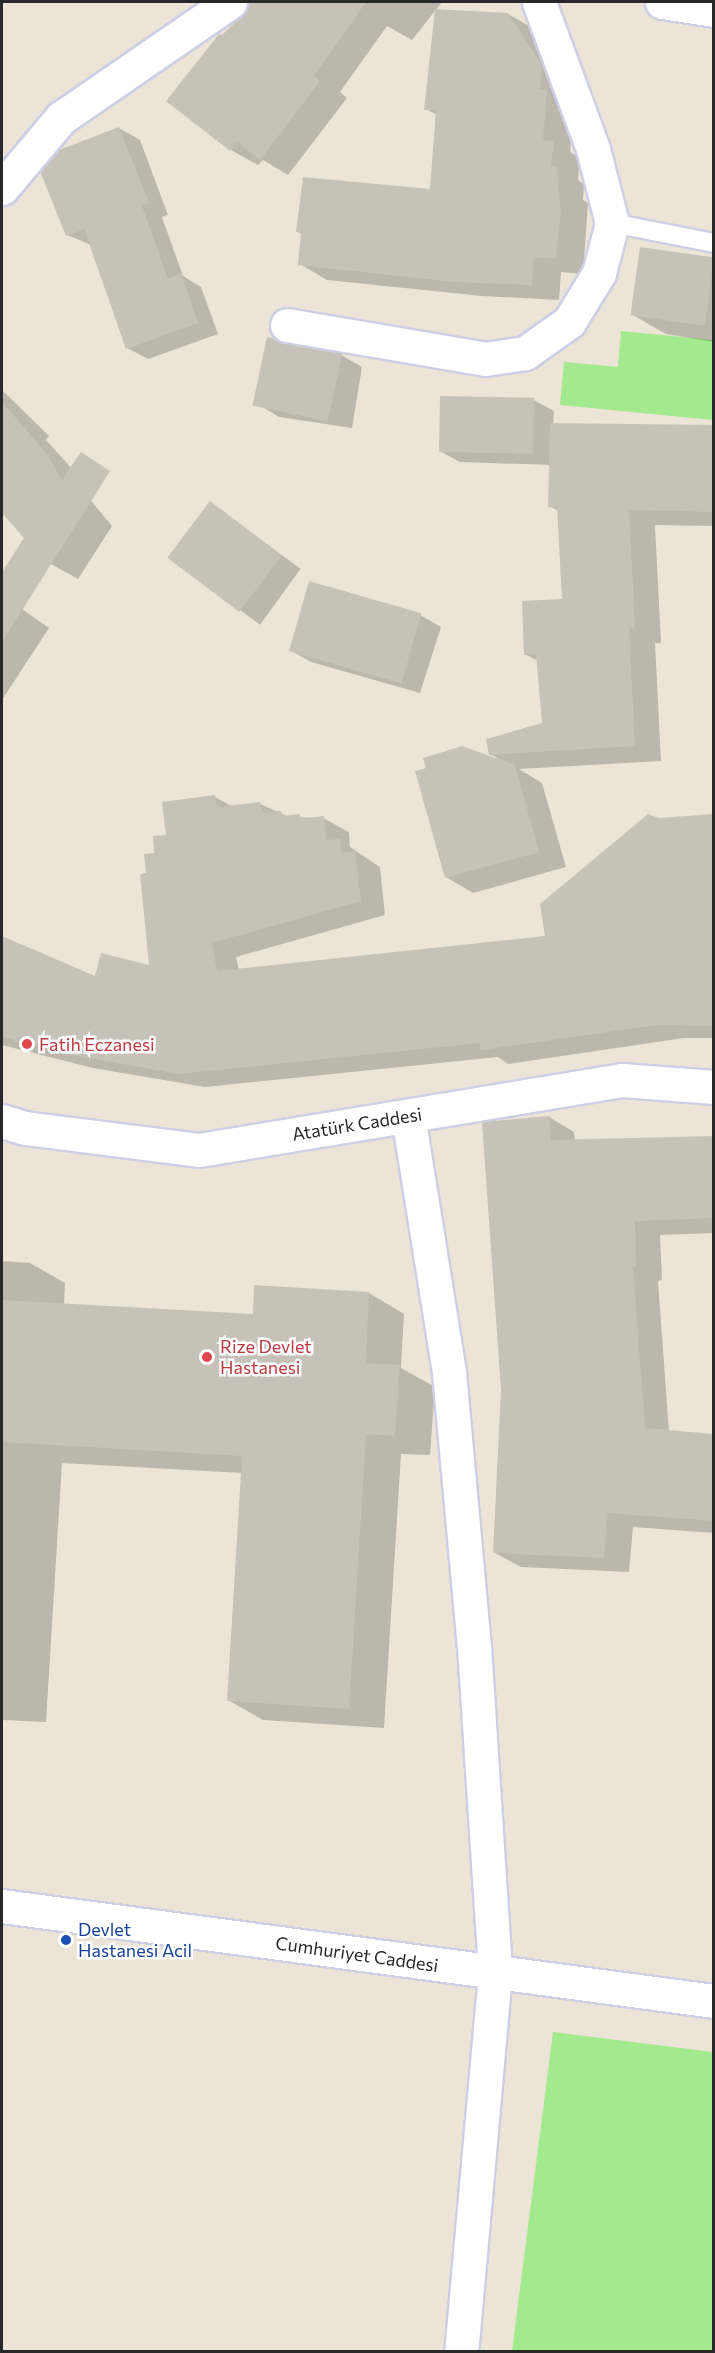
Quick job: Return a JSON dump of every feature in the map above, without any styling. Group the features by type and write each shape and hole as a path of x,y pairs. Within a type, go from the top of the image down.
{"street":[{"path":"2,188 62,118 230,2"},
{"path":"287,325 485,359 525,353 569,322 600,273 612,224 593,149 539,2"},
{"path":"662,2 714,10"},
{"name":"Atatürk Caddesi","path":"2,1121 25,1128 199,1150 622,1080 714,1087"},
{"path":"408,1116 449,1373 474,1646 495,1973 461,2352"},
{"name":"Cumhuriyet Caddesi","path":"2,1906 714,2001"}],"lane":[{"path":"612,224 714,243"}],"green space":[{"path":"621,331 713,340 713,420 560,405 564,362 618,367"},
{"path":"553,2032 713,2052 713,2351 512,2351"}],"building":[{"path":"250,2 366,2 314,76 320,81 260,160 237,142 230,151 166,101 219,34 222,35 247,11"},
{"path":"435,9 508,13 542,65 540,89 547,90 543,140 554,141 551,166 557,166 561,213 556,259 534,257 532,285 453,282 298,265 301,232 296,232 303,177 430,189 436,110 424,110"},
{"path":"119,127 149,203 142,206 168,279 181,273 198,323 126,349 84,229 66,236 40,171 59,150"},
{"path":"640,247 714,257 705,326 630,315"},
{"path":"267,337 342,353 328,421 252,405"},
{"path":"440,396 534,398 533,454 439,452"},
{"path":"2,402 47,454 62,480 81,452 110,471 2,642 2,572 24,538 2,513"},
{"path":"550,423 714,425 714,512 629,510 635,628 629,629 635,746 489,755 486,739 542,723 536,654 524,655 522,601 562,599 557,507 548,507"},
{"path":"210,501 282,555 239,612 167,558"},
{"path":"309,581 421,613 401,683 289,651"},
{"path":"462,746 515,765 539,852 445,878 415,771 426,768 423,758"},
{"path":"215,795 217,807 260,802 262,813 281,811 282,816 300,814 300,819 324,816 326,840 340,839 341,853 355,851 361,901 212,943 217,971 545,936 540,904 648,814 659,818 714,814 714,1026 658,1025 481,1050 480,1043 179,1074 66,1054 2,1037 2,936 95,976 101,953 149,965 140,874 146,873 144,854 154,853 153,836 166,835 162,802"},
{"path":"549,1116 551,1140 714,1136 714,1218 635,1221 636,1266 633,1266 645,1428 714,1434 714,1521 608,1513 604,1558 493,1553 501,1390 482,1122"},
{"path":"254,1285 369,1292 366,1363 400,1365 395,1436 366,1434 349,1709 227,1701 242,1456 2,1442 2,1300 253,1314"}],"place":[{"name":"Fatih Eczanesi","path":"27,1044"},
{"name":"Rize Devlet Hastanesi","path":"207,1357"},
{"name":"Devlet Hastanesi Acil","path":"66,1940"}]}
